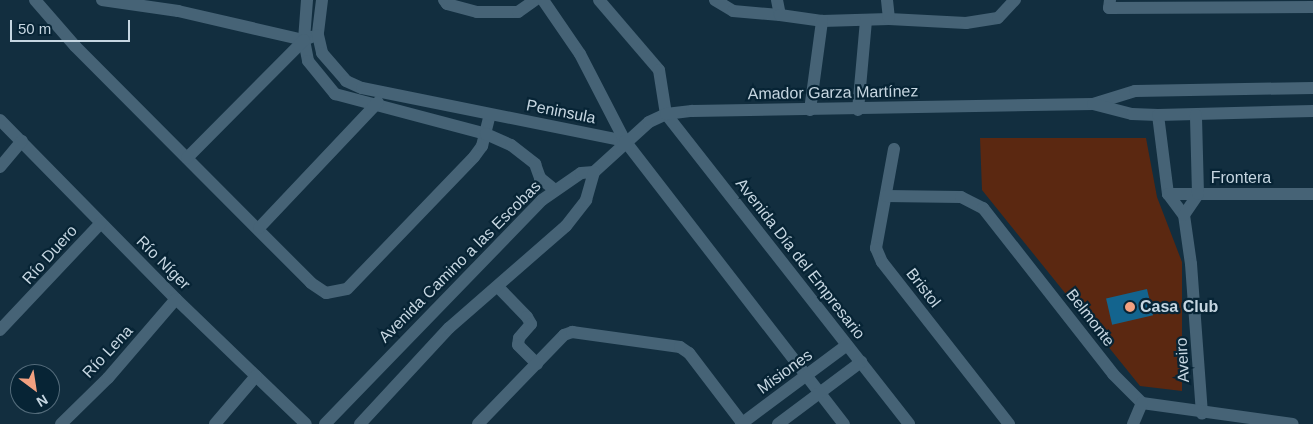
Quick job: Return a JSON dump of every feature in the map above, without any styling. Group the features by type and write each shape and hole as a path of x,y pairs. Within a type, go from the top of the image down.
{"street":[{"path":"35,0 68,39 319,290 334,294 341,292 474,157 486,134 490,115"},
{"path":"102,0 178,12 304,40"},
{"path":"306,0 304,40 308,61 320,80 335,94 374,107 486,134 524,154 535,164 540,178 554,190"},
{"path":"187,158 304,40 318,35 322,0"},
{"path":"444,0 447,4 477,12 518,12 535,0"},
{"path":"543,0 580,54 625,141 844,424"},
{"path":"360,424 449,328 499,288 578,213 586,200 594,172 625,141 666,114 659,70 599,0"},
{"path":"715,0 733,11 822,21 889,19 966,23 998,18 1015,0"},
{"path":"777,0 780,15"},
{"path":"887,0 889,19"},
{"path":"1110,4 1216,4 1313,7"},
{"path":"858,110 866,20"},
{"path":"810,110 822,21"},
{"name":"Peninsula","path":"318,35 322,53 334,72 362,88 625,141"},
{"name":"Amador Garza Martínez","path":"1093,104 1135,90 1313,88"},
{"path":"259,228 386,92"},
{"name":"Amador Garza Martínez","path":"666,114 1093,104 1132,114 1158,115 1313,111"},
{"name":"Avenida Día del Empresario","path":"666,114 909,424"},
{"path":"1158,115 1168,194"},
{"path":"1184,215 1198,194 1196,115"},
{"name":"Río Níger","path":"0,120 176,299 306,424"},
{"path":"0,167 22,141"},
{"name":"Bristol","path":"894,149 876,248 882,262 1009,424"},
{"name":"Avenida Camino a las Escobas","path":"324,424 554,190 581,173 594,172"},
{"name":"Frontera","path":"1168,194 1313,194"},
{"name":"Aveiro","path":"1168,194 1184,215 1197,314 1202,414"},
{"name":"Belmonte","path":"886,196 961,197 983,208 1113,374 1142,403"},
{"name":"Río Duero","path":"0,330 101,223"},
{"path":"499,288 527,317 531,324 519,338 518,345 537,364"},
{"name":"Río Lena","path":"61,424 108,378 176,299"},
{"path":"478,424 537,364 572,332 680,347 689,353 742,424"},
{"name":"Misiones","path":"742,424 847,345"},
{"path":"778,424 861,362"},
{"path":"215,424 256,376"},
{"path":"1133,424 1142,403 1202,414 1293,424"}],"shaded area":[{"path":"980,138 1146,138 1157,197 1182,262 1182,391 1140,386 982,190"}],"building":[{"name":"Casa Club","path":"1147,289 1153,315 1112,325 1106,298"}],"place":[{"name":"Casa Club","path":"1130,307"}]}
